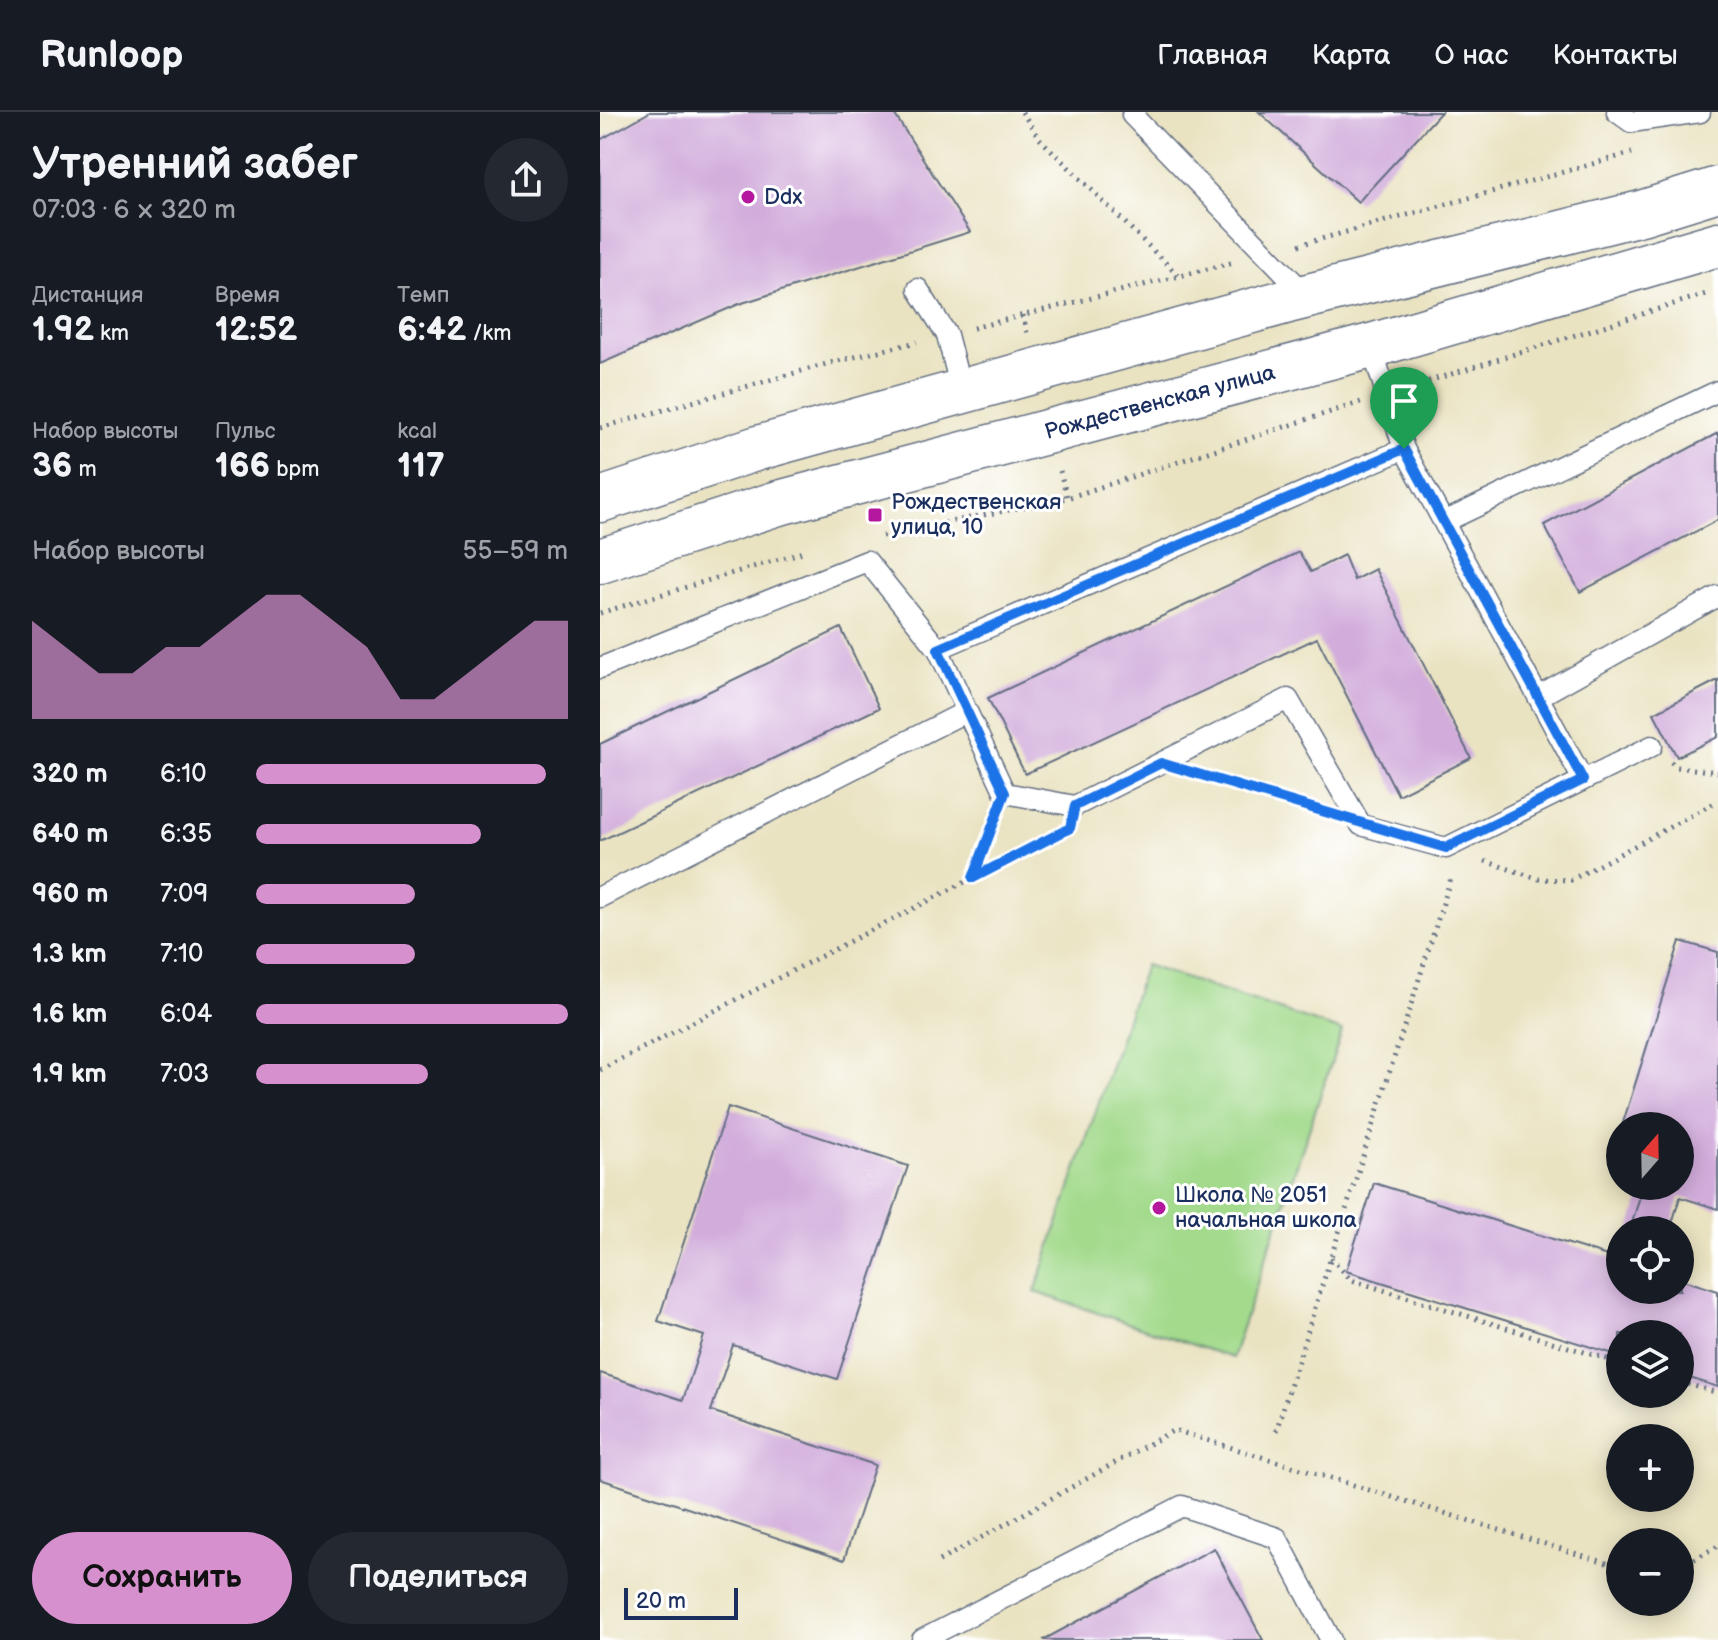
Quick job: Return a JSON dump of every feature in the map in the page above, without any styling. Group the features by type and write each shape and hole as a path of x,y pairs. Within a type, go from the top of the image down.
{"street":[{"path":"600,500 758,448 1308,297 1641,213 1718,189"},
{"name":"Рождественская улица","path":"600,561 775,504 1371,346 1718,244"}],"lane":[{"path":"1135,112 1132,115 1269,253 1308,297"},
{"path":"1617,112 1631,122 1700,112"},
{"path":"918,289 947,335 962,393"},
{"path":"1371,346 1404,449 1583,780"},
{"path":"1444,522 1718,391"},
{"path":"938,649 1404,449"},
{"path":"600,668 867,561 938,649 1005,793 1075,806 1288,699 1361,825 1452,850 1652,746"},
{"path":"1538,697 1718,596"},
{"path":"600,897 967,711"},
{"path":"922,1640 1182,1506 1277,1538 1331,1640"}],"path":[{"path":"1022,112 1039,138 1180,277"},
{"path":"600,428 830,363 1180,277 1643,150"},
{"path":"869,538 1067,498 1718,290"},
{"path":"600,613 808,551"},
{"path":"1652,746 1677,767 1718,772"},
{"path":"1161,763 1361,825"},
{"path":"973,878 1005,793"},
{"path":"1276,1431 1452,850 1539,879 1571,880 1718,801"},
{"path":"600,1070 1070,828 1075,806"},
{"path":"1331,1257 1351,1280 1606,1359"},
{"path":"1694,1386 1718,1393"},
{"path":"939,1561 1174,1430 1606,1563"},
{"path":"1694,1559 1718,1546"}],"green space":[{"path":"1145,965 1342,1031 1232,1358 1035,1292"}],"building":[{"path":"650,112 893,112 970,232 739,304 600,364 600,140"},
{"path":"1259,112 1441,112 1358,202"},
{"path":"1718,433 1718,520 1580,592 1544,525"},
{"path":"1299,552 1311,572 1344,555 1354,580 1375,569 1471,758 1398,795 1317,638 1025,774 988,698"},
{"path":"841,628 879,708 600,841 600,744"},
{"path":"1718,680 1718,737 1677,757 1654,713"},
{"path":"1680,941 1718,952 1718,1209 1690,1200 1694,1200 1694,1112 1626,1112"},
{"path":"728,1107 908,1166 837,1379 733,1345 711,1411 875,1465 844,1560 600,1479 600,1373 683,1400 704,1336 658,1321"},
{"path":"1374,1183 1606,1256 1606,1304 1694,1304 1694,1283 1718,1291 1718,1387 1694,1379 1694,1320 1606,1320 1606,1352 1346,1271"},
{"path":"1639,1200 1679,1200 1674,1216 1634,1216"},
{"path":"1214,1548 1263,1640 1043,1640"}],"place":[{"name":"Ddx","path":"748,197"},
{"name":"Рождественская улица, 10","path":"875,515"},
{"name":"Школа № 2051 начальная школа","path":"1159,1208"}],"route":[{"path":"1404,449 1583,780 1446,848 1161,763 1075,806 1070,828 973,878 1005,793 938,649 1404,449"}]}
